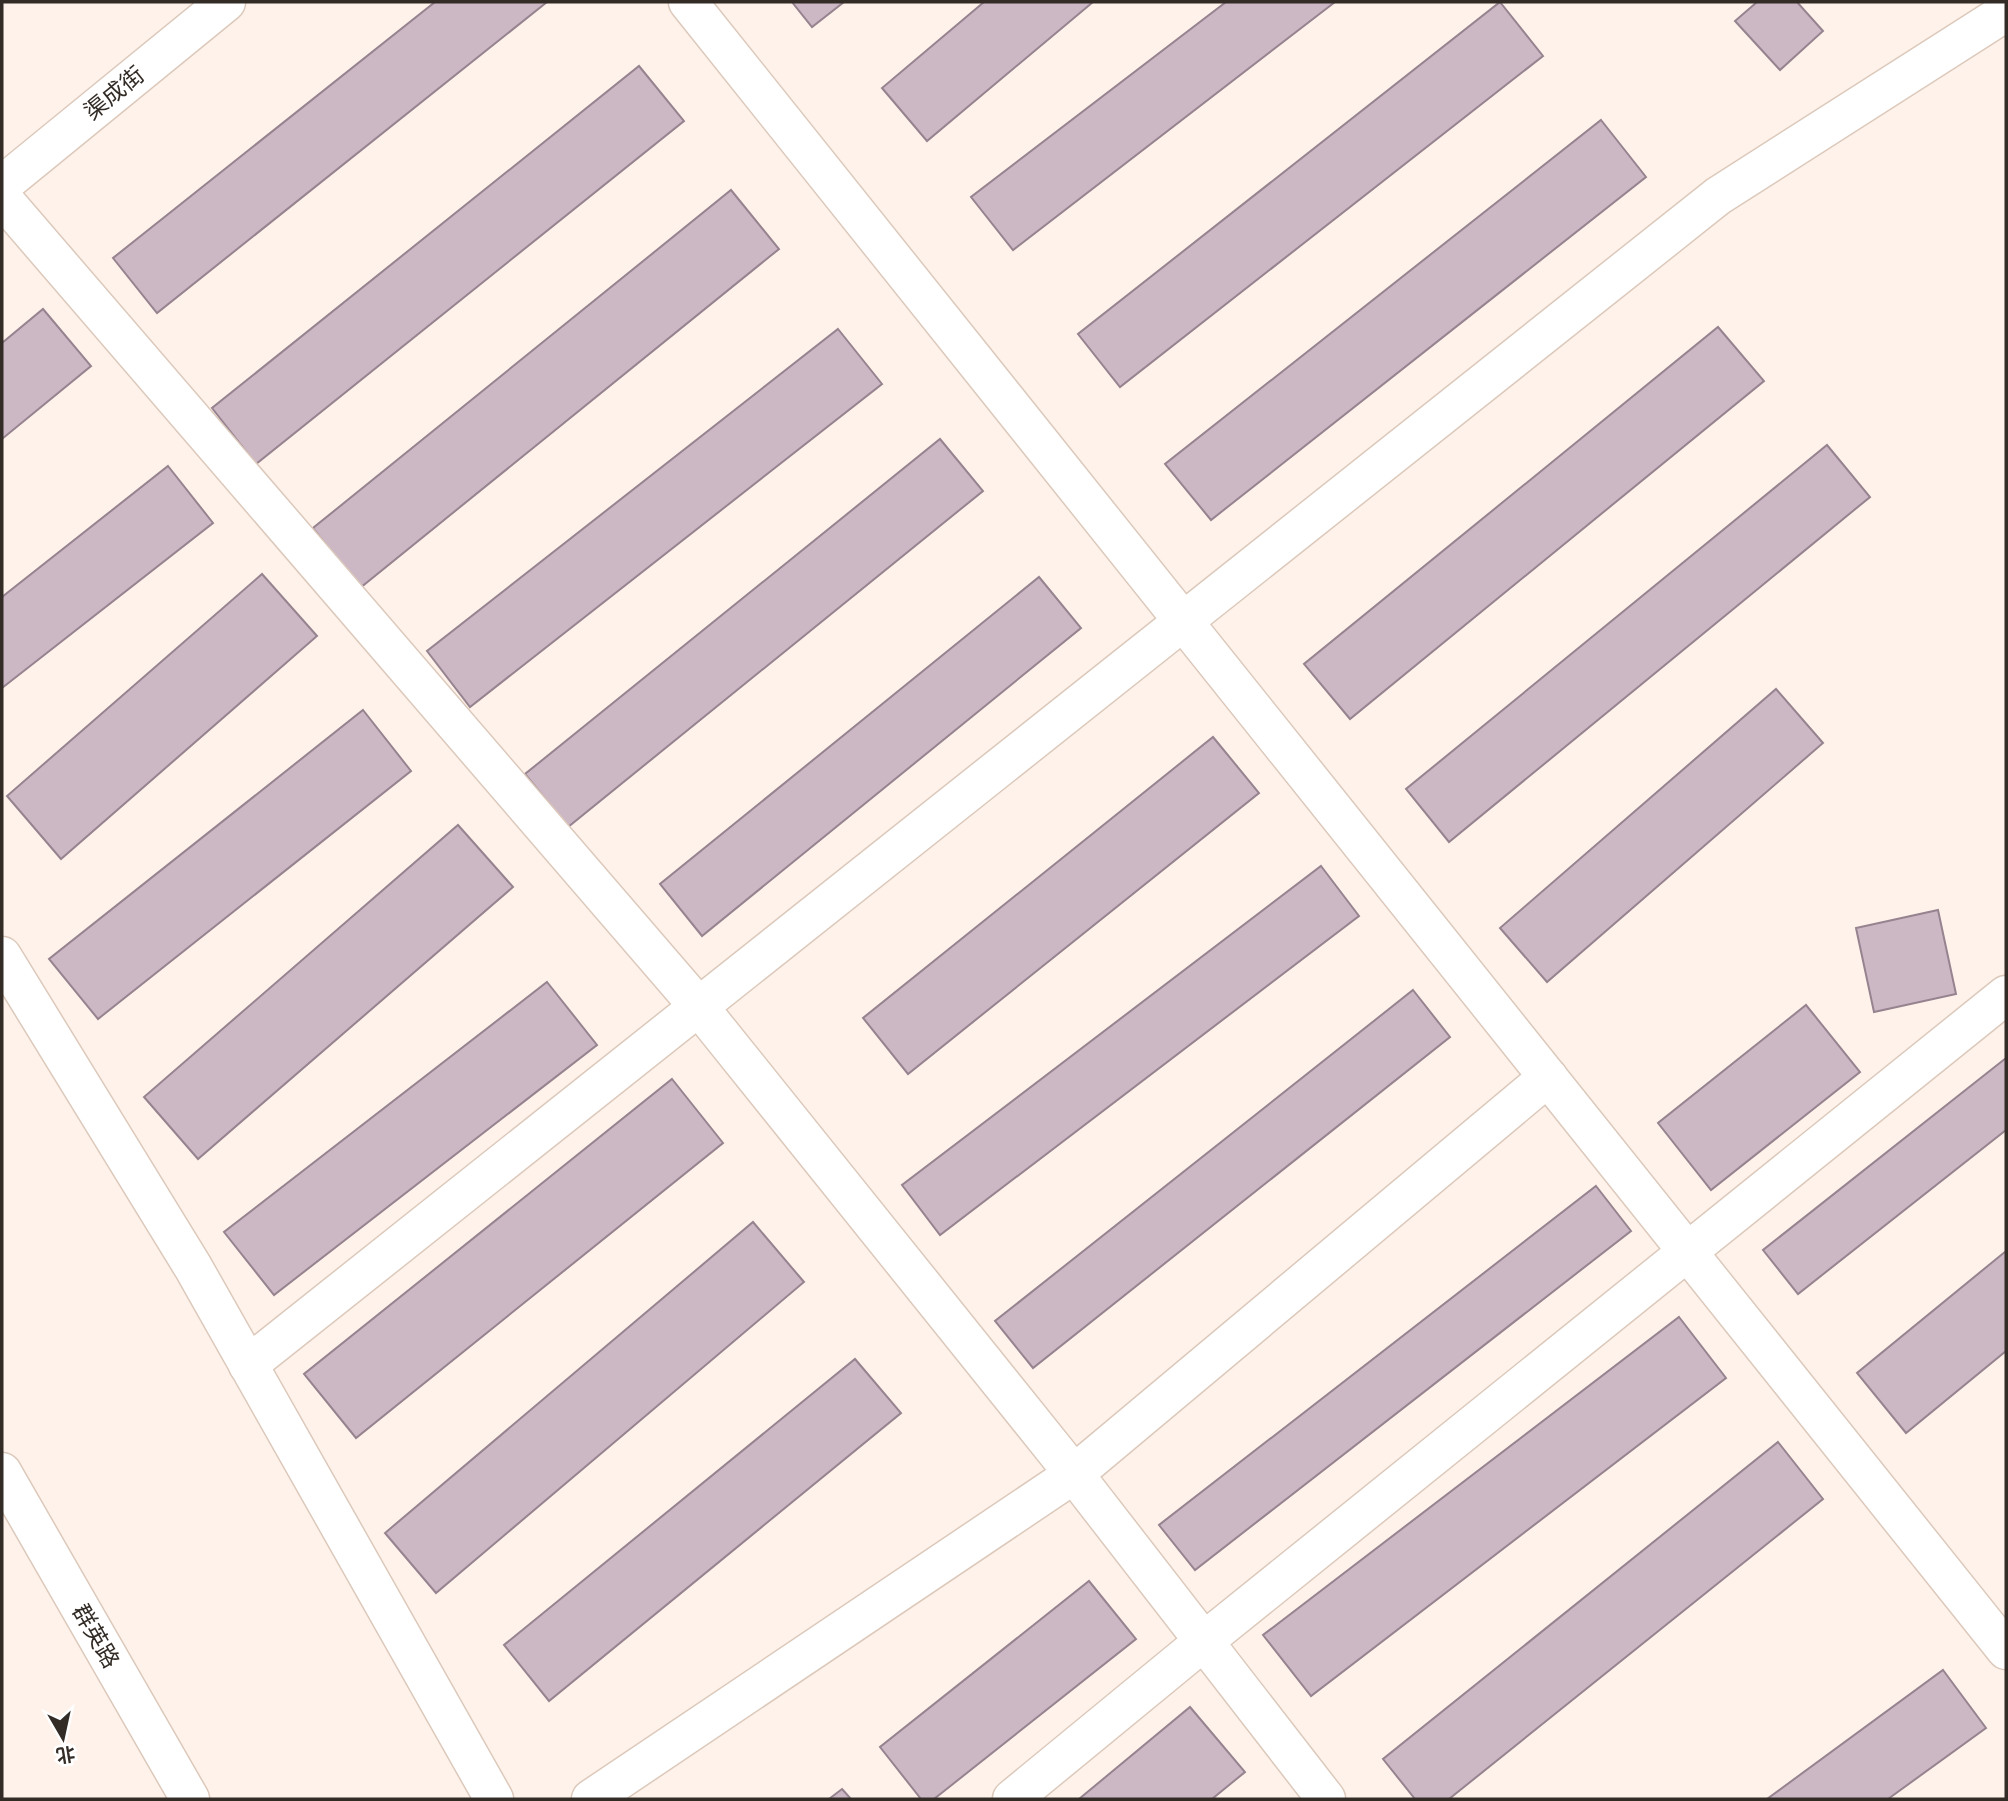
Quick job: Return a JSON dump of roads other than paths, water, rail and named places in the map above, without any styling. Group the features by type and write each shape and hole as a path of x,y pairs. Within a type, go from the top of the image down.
{"street":[{"name":"渠成街","path":"2,185 226,2"},
{"path":"688,2 2006,1650"},
{"path":"248,1365 1718,196 2006,12"},
{"path":"2,198 699,1007 1073,1474 1326,1799"},
{"path":"2,956 193,1267 494,1799"},
{"path":"1012,1799 2006,995"},
{"path":"591,1799 1073,1474 1548,1077"},
{"name":"群英路","path":"2,1472 190,1799"}]}
